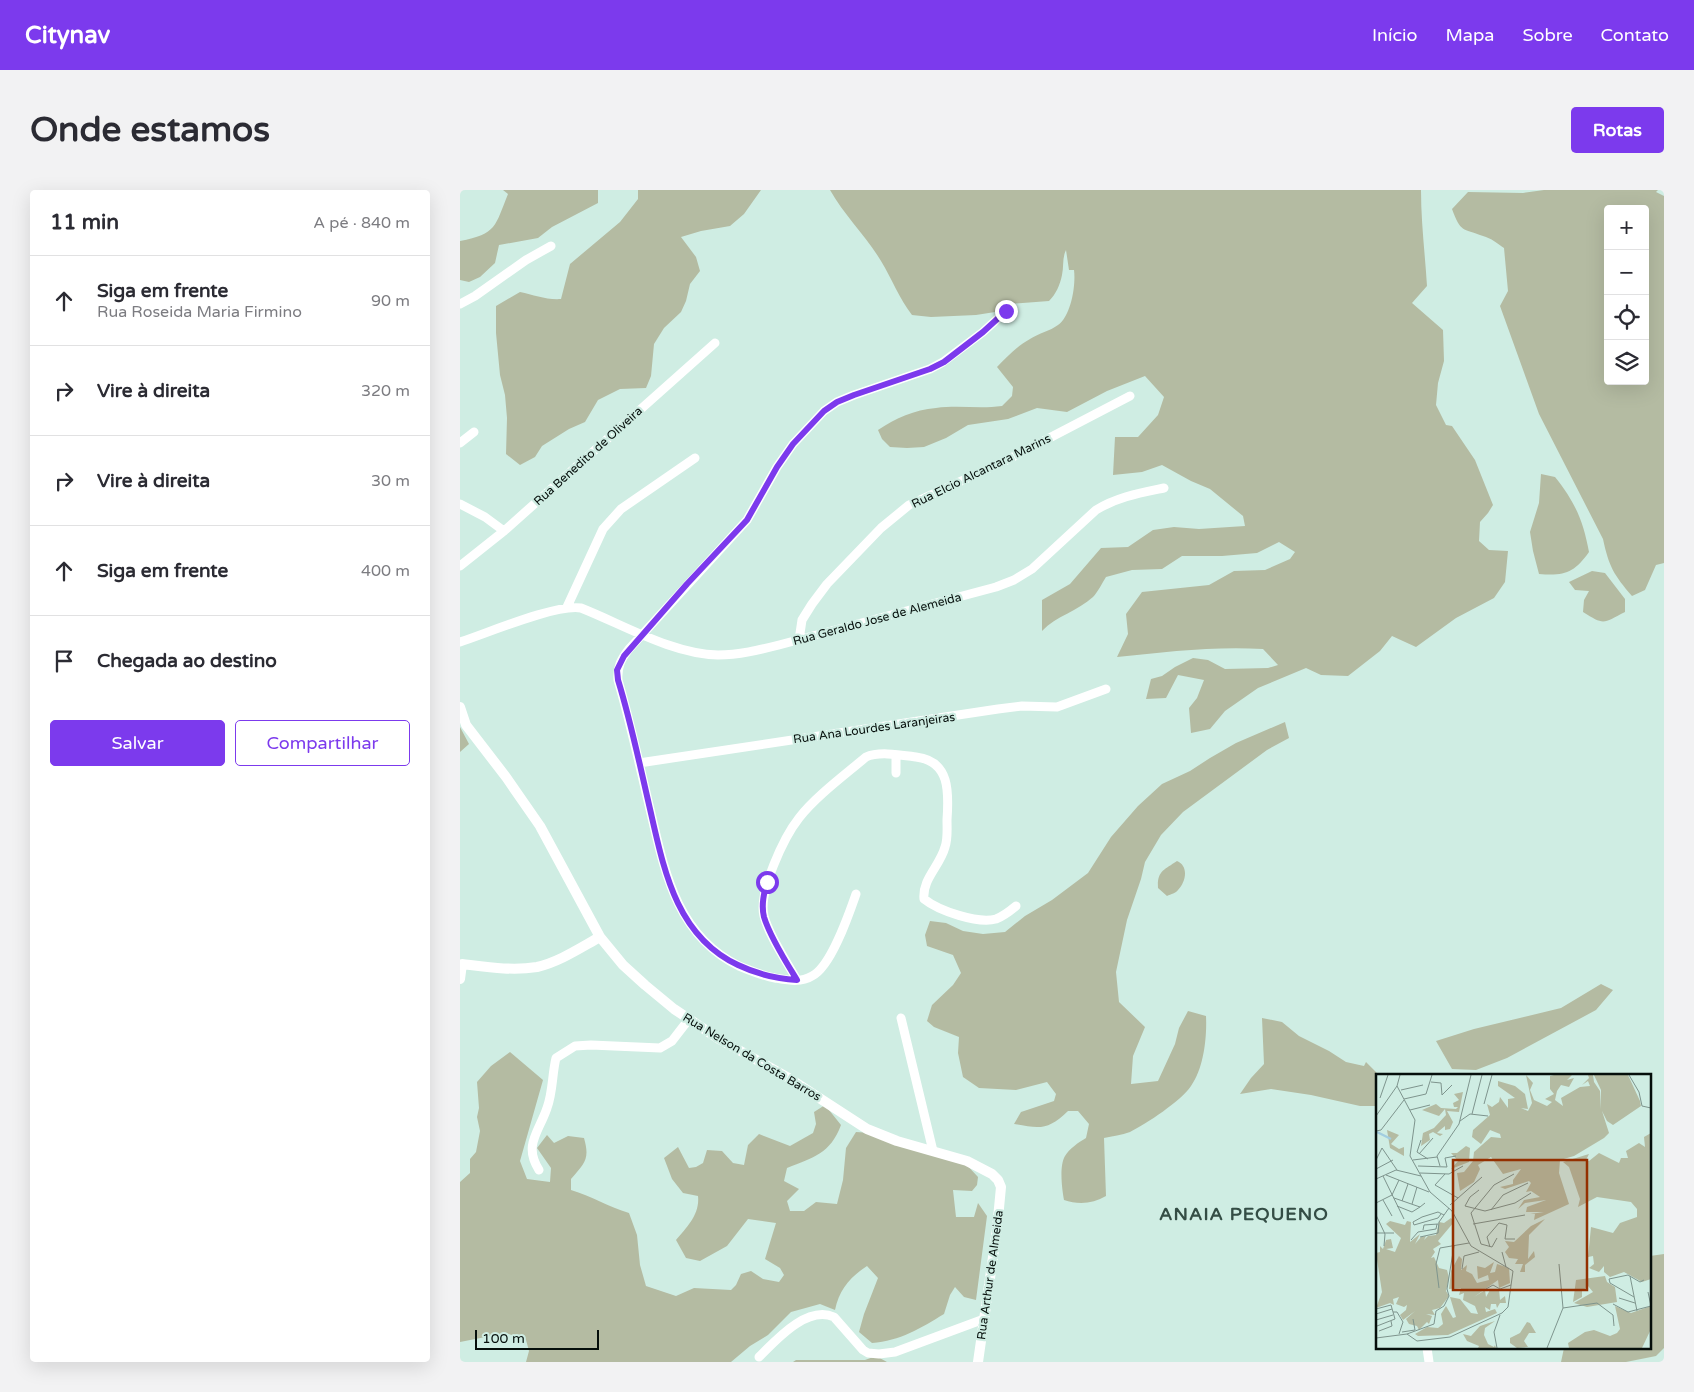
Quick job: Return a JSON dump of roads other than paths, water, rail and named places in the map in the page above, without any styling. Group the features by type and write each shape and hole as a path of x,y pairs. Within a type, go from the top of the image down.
{"street":[{"path":"460,304 475,296 526,260 551,246"},
{"path":"856,894 841,932 827,960 820,971 811,977 797,980 772,977 754,972 723,958 697,934 673,894 664,867 617,670 624,656 687,584 747,520 777,467 793,444 824,411 837,402 854,395 930,369 944,362 983,332 1006,311"},
{"name":"Rua Benedito de Oliveira","path":"460,566 504,531 715,343"},
{"name":"Rua Elcio Alcantara Marins","path":"799,640 802,620 827,584 881,528 909,505 1007,460 1130,396"},
{"path":"460,443 474,432"},
{"path":"460,642 567,607 597,541 611,518 621,509 695,458"},
{"name":"Rua Geraldo Jose de Alemeida","path":"567,607 581,608 643,635 687,650 718,655 745,653 996,587 1014,580 1032,569 1096,510 1108,502 1164,488"},
{"path":"460,504 485,517 504,531"},
{"name":"Rua Ana Lourdes Laranjeiras","path":"639,763 998,709 1022,706 1057,707 1106,689"},
{"name":"Rua Nelson da Costa Barros","path":"460,707 466,725 506,777 540,826 600,936 623,965 634,975 689,1019 719,1039 787,1077 867,1128 897,1141 933,1150 981,1167 992,1174 998,1180 1001,1187"},
{"path":"797,980 764,917 764,890 772,870 799,818 866,757 875,753 926,758 937,765 943,773 948,790 946,846 938,866 925,882 924,899 932,906 946,911 985,920 1002,916 1016,906"},
{"path":"896,756 896,773"},
{"path":"460,979 461,964 516,969 537,967 555,961 600,936"},
{"path":"901,1018 933,1150"},
{"path":"539,1170 532,1158 532,1143 547,1108 556,1058 575,1046 660,1048 672,1041 689,1019"},
{"name":"Rua Arthur de Almeida","path":"978,1362 997,1229 1001,1187"},
{"path":"759,1357 783,1334 804,1319 815,1314 834,1317 863,1350 868,1353 879,1354 895,1352 984,1319"}],"district":[{"name":"ANAIA PEQUENO","path":"1244,1214"}]}
